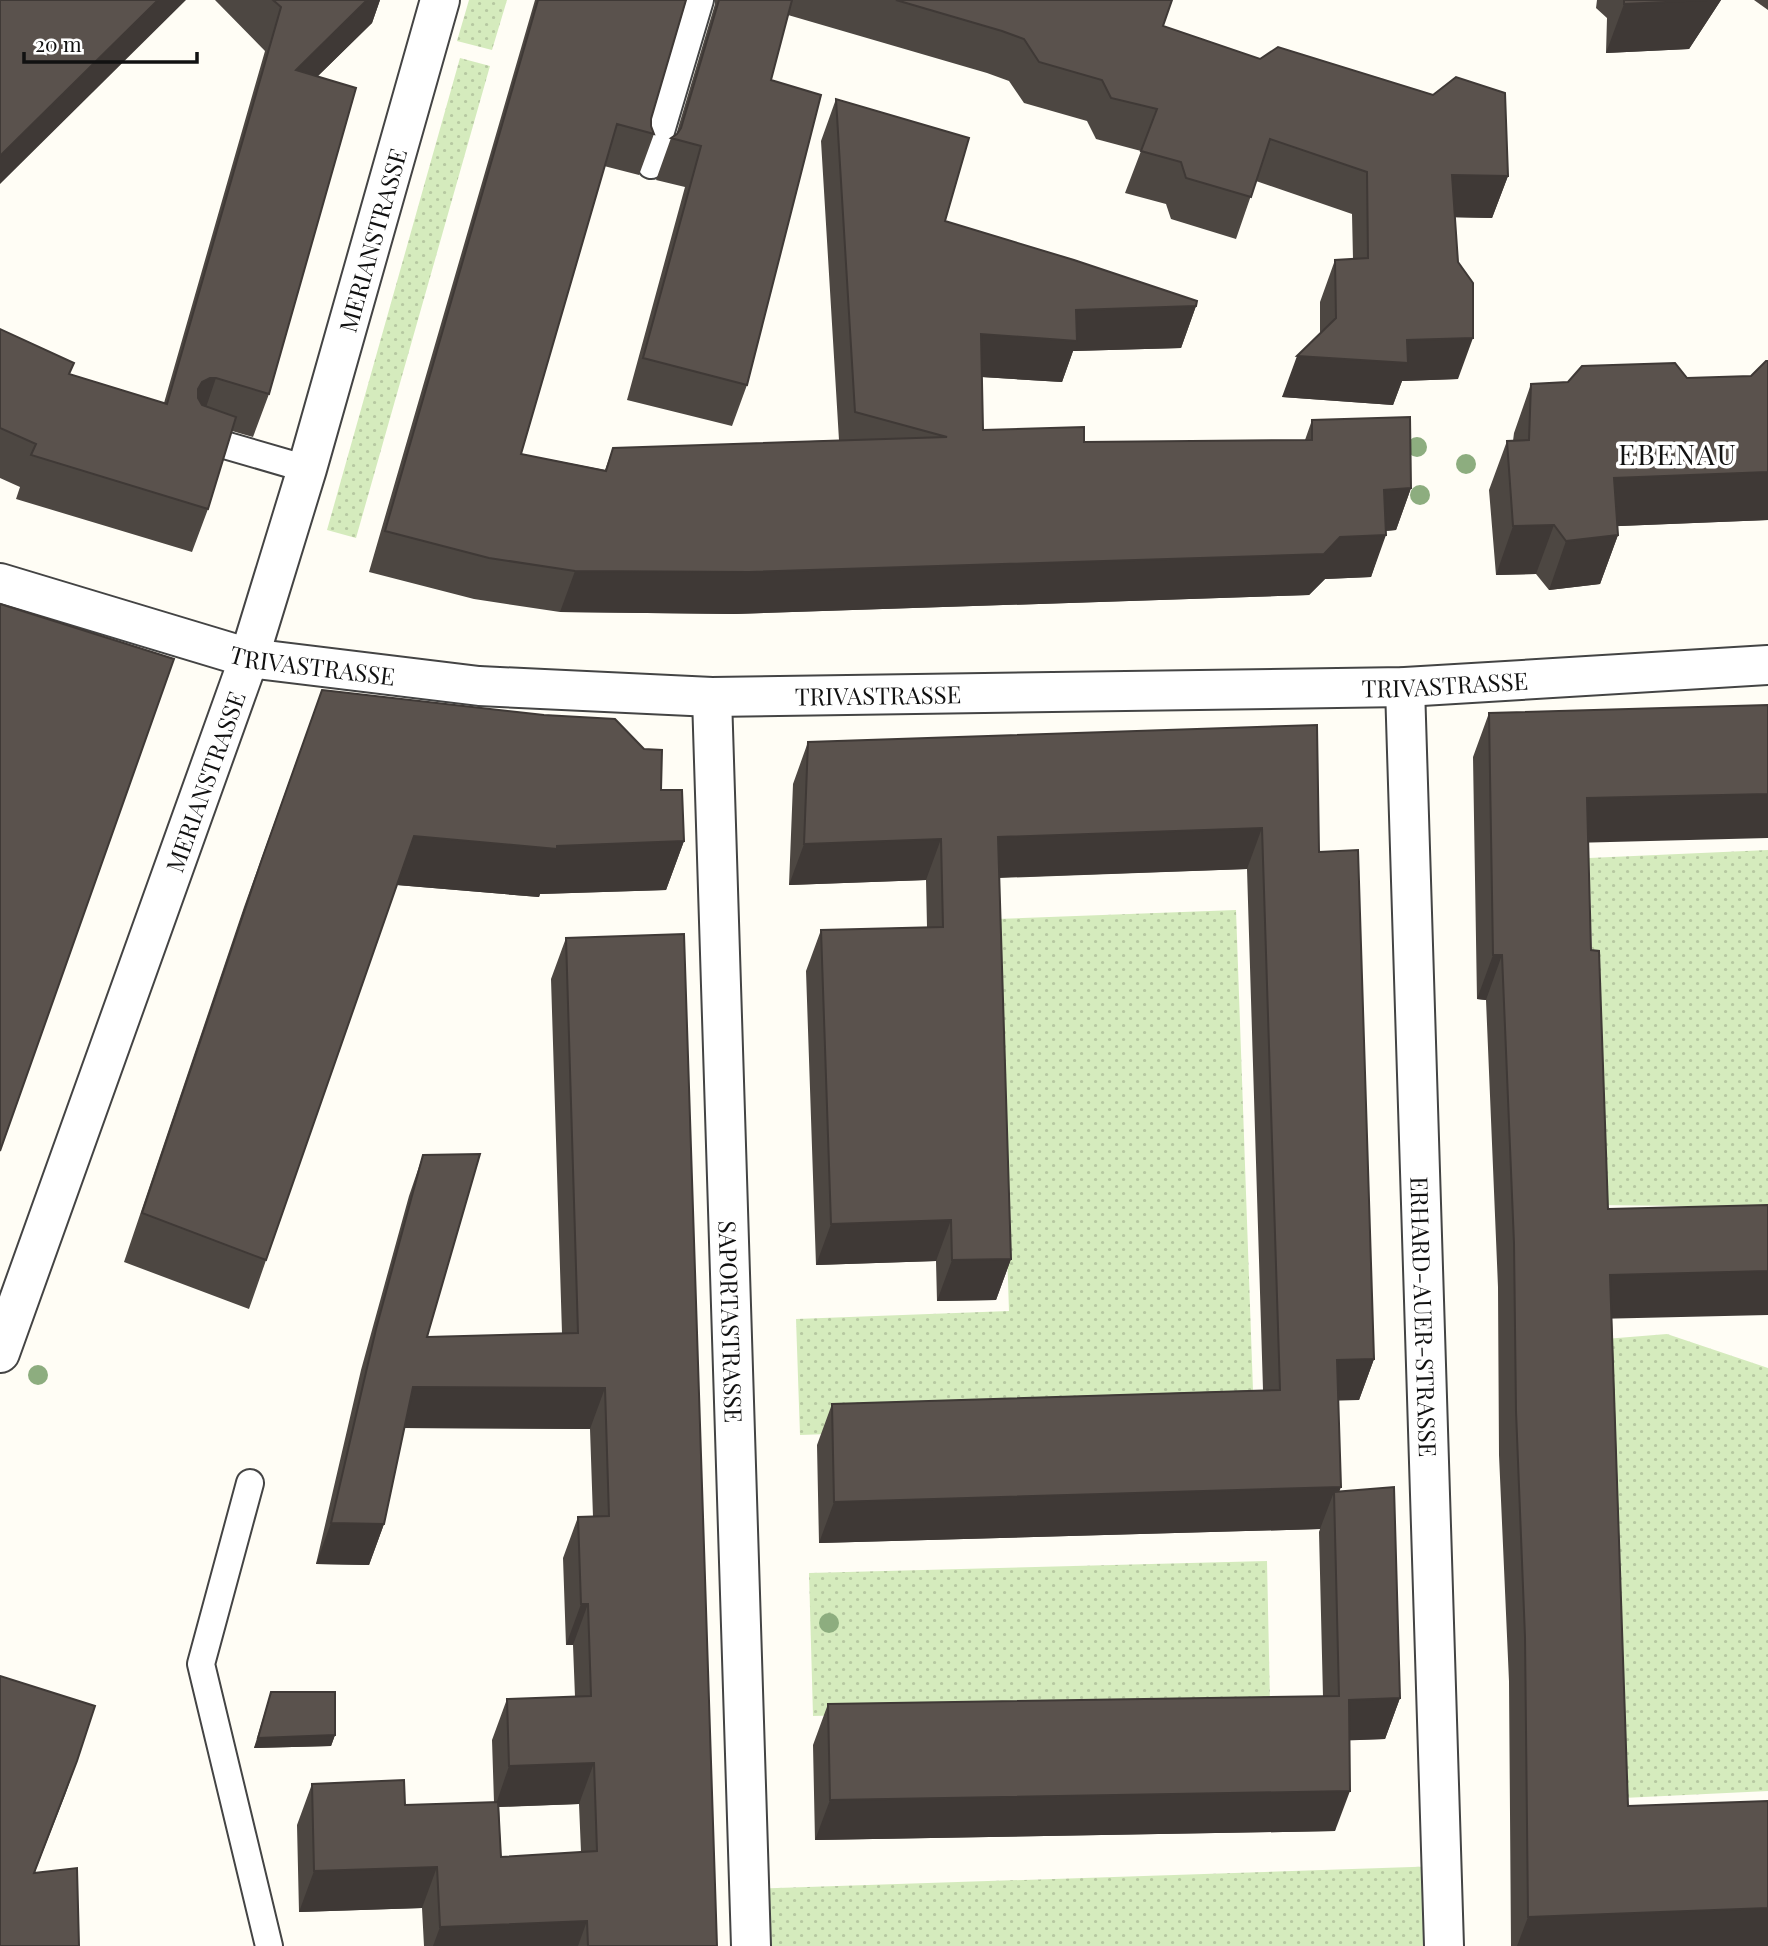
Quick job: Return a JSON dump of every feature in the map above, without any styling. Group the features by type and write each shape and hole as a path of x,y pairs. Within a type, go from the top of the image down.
{"street":[{"name":"MERIANSTRASSE","path":"0,1353 249,658 307,469 440,0"},
{"name":"TRIVASTRASSE","path":"0,583 249,658 479,686 712,697 1405,687 1751,665"},
{"name":"ERHARD-AUER-STRASSE","path":"1405,687 1444,1946"},
{"name":"SAPORTASTRASSE","path":"712,697 751,1946"}],"lane":[{"path":"651,165 700,0"},
{"path":"197,437 307,469"},
{"path":"250,1483 201,1664 269,1946"}],"green space":[{"path":"469,0 507,0 492,50 457,41"},
{"path":"460,58 490,66 356,538 327,530"},
{"path":"1768,850 1768,1207 1600,1205 1589,858"},
{"path":"1236,910 1254,1419 800,1435 796,1319 1009,1311 996,919"},
{"path":"1667,1334 1768,1368 1768,1791 1623,1798 1605,1339"},
{"path":"1267,1561 1270,1703 813,1716 809,1573"},
{"path":"1442,1866 1444,1946 751,1946 749,1889"}],"building":[{"path":"0,0 158,0 0,156"},
{"path":"273,0 367,0 296,70 356,88 269,394 216,378 202,382 198,389 198,398 202,405 236,417 208,509 31,455 36,444 0,428 0,329 74,363 69,374 167,404 281,7"},
{"path":"538,0 686,0 651,119 654,134 617,124 521,454 606,471 613,448 947,437 855,412 836,99 969,138 945,221 1197,301 1196,306 1076,310 1077,341 981,334 983,430 1084,427 1084,442 1312,440 1312,420 1410,417 1411,488 1384,490 1386,535 1340,537 1324,554 749,572 575,571 489,558 385,531"},
{"path":"719,0 792,0 771,80 821,95 747,385 643,358 701,146 671,138 681,128"},
{"path":"896,0 1172,0 1163,26 1260,59 1278,47 1433,95 1456,77 1505,93 1508,176 1452,175 1458,262 1473,283 1473,338 1407,340 1408,363 1297,356 1336,318 1335,260 1368,258 1367,172 1270,139 1251,197 1186,178 1181,162 1141,151 1157,109 1111,98 1102,80 1039,62 1024,39"},
{"path":"1624,0 1707,0 1624,4"},
{"path":"1766,361 1768,472 1614,478 1618,535 1566,541 1554,525 1513,526 1507,441 1529,440 1531,384 1568,382 1582,366 1675,363 1687,378 1751,376"},
{"path":"0,604 174,659 0,1151"},
{"path":"322,690 544,715 615,719 644,749 662,750 661,790 682,790 684,841 557,846 557,849 414,836 266,1260 142,1213"},
{"path":"1768,705 1768,794 1587,798 1591,950 1599,951 1608,1209 1768,1205 1768,1271 1610,1275 1628,1806 1768,1801 1768,1908 1528,1917 1525,1637 1516,1411 1514,1243 1502,955 1493,955 1489,713"},
{"path":"1317,725 1319,852 1358,850 1374,1359 1337,1360 1341,1487 834,1502 832,1404 1280,1390 1262,828 998,837 1011,1259 952,1260 951,1220 831,1224 821,930 943,927 941,839 804,844 808,742"},
{"path":"684,934 717,1946 588,1946 587,1921 440,1927 437,1867 314,1871 312,1784 404,1780 405,1805 498,1802 501,1857 597,1851 594,1763 509,1766 507,1699 591,1696 588,1604 581,1604 578,1517 609,1516 605,1388 413,1387 384,1524 331,1523 376,1329 423,1155 480,1154 427,1337 578,1333 566,938"},
{"path":"1394,1487 1400,1698 1349,1700 1350,1791 830,1800 828,1704 1339,1696 1334,1492"},
{"path":"0,1676 95,1706 34,1873 77,1868 79,1946 0,1946"},
{"path":"271,1692 335,1692 335,1735 258,1738"}],"district":[{"name":"EBENAU","path":"1678,453"}]}
